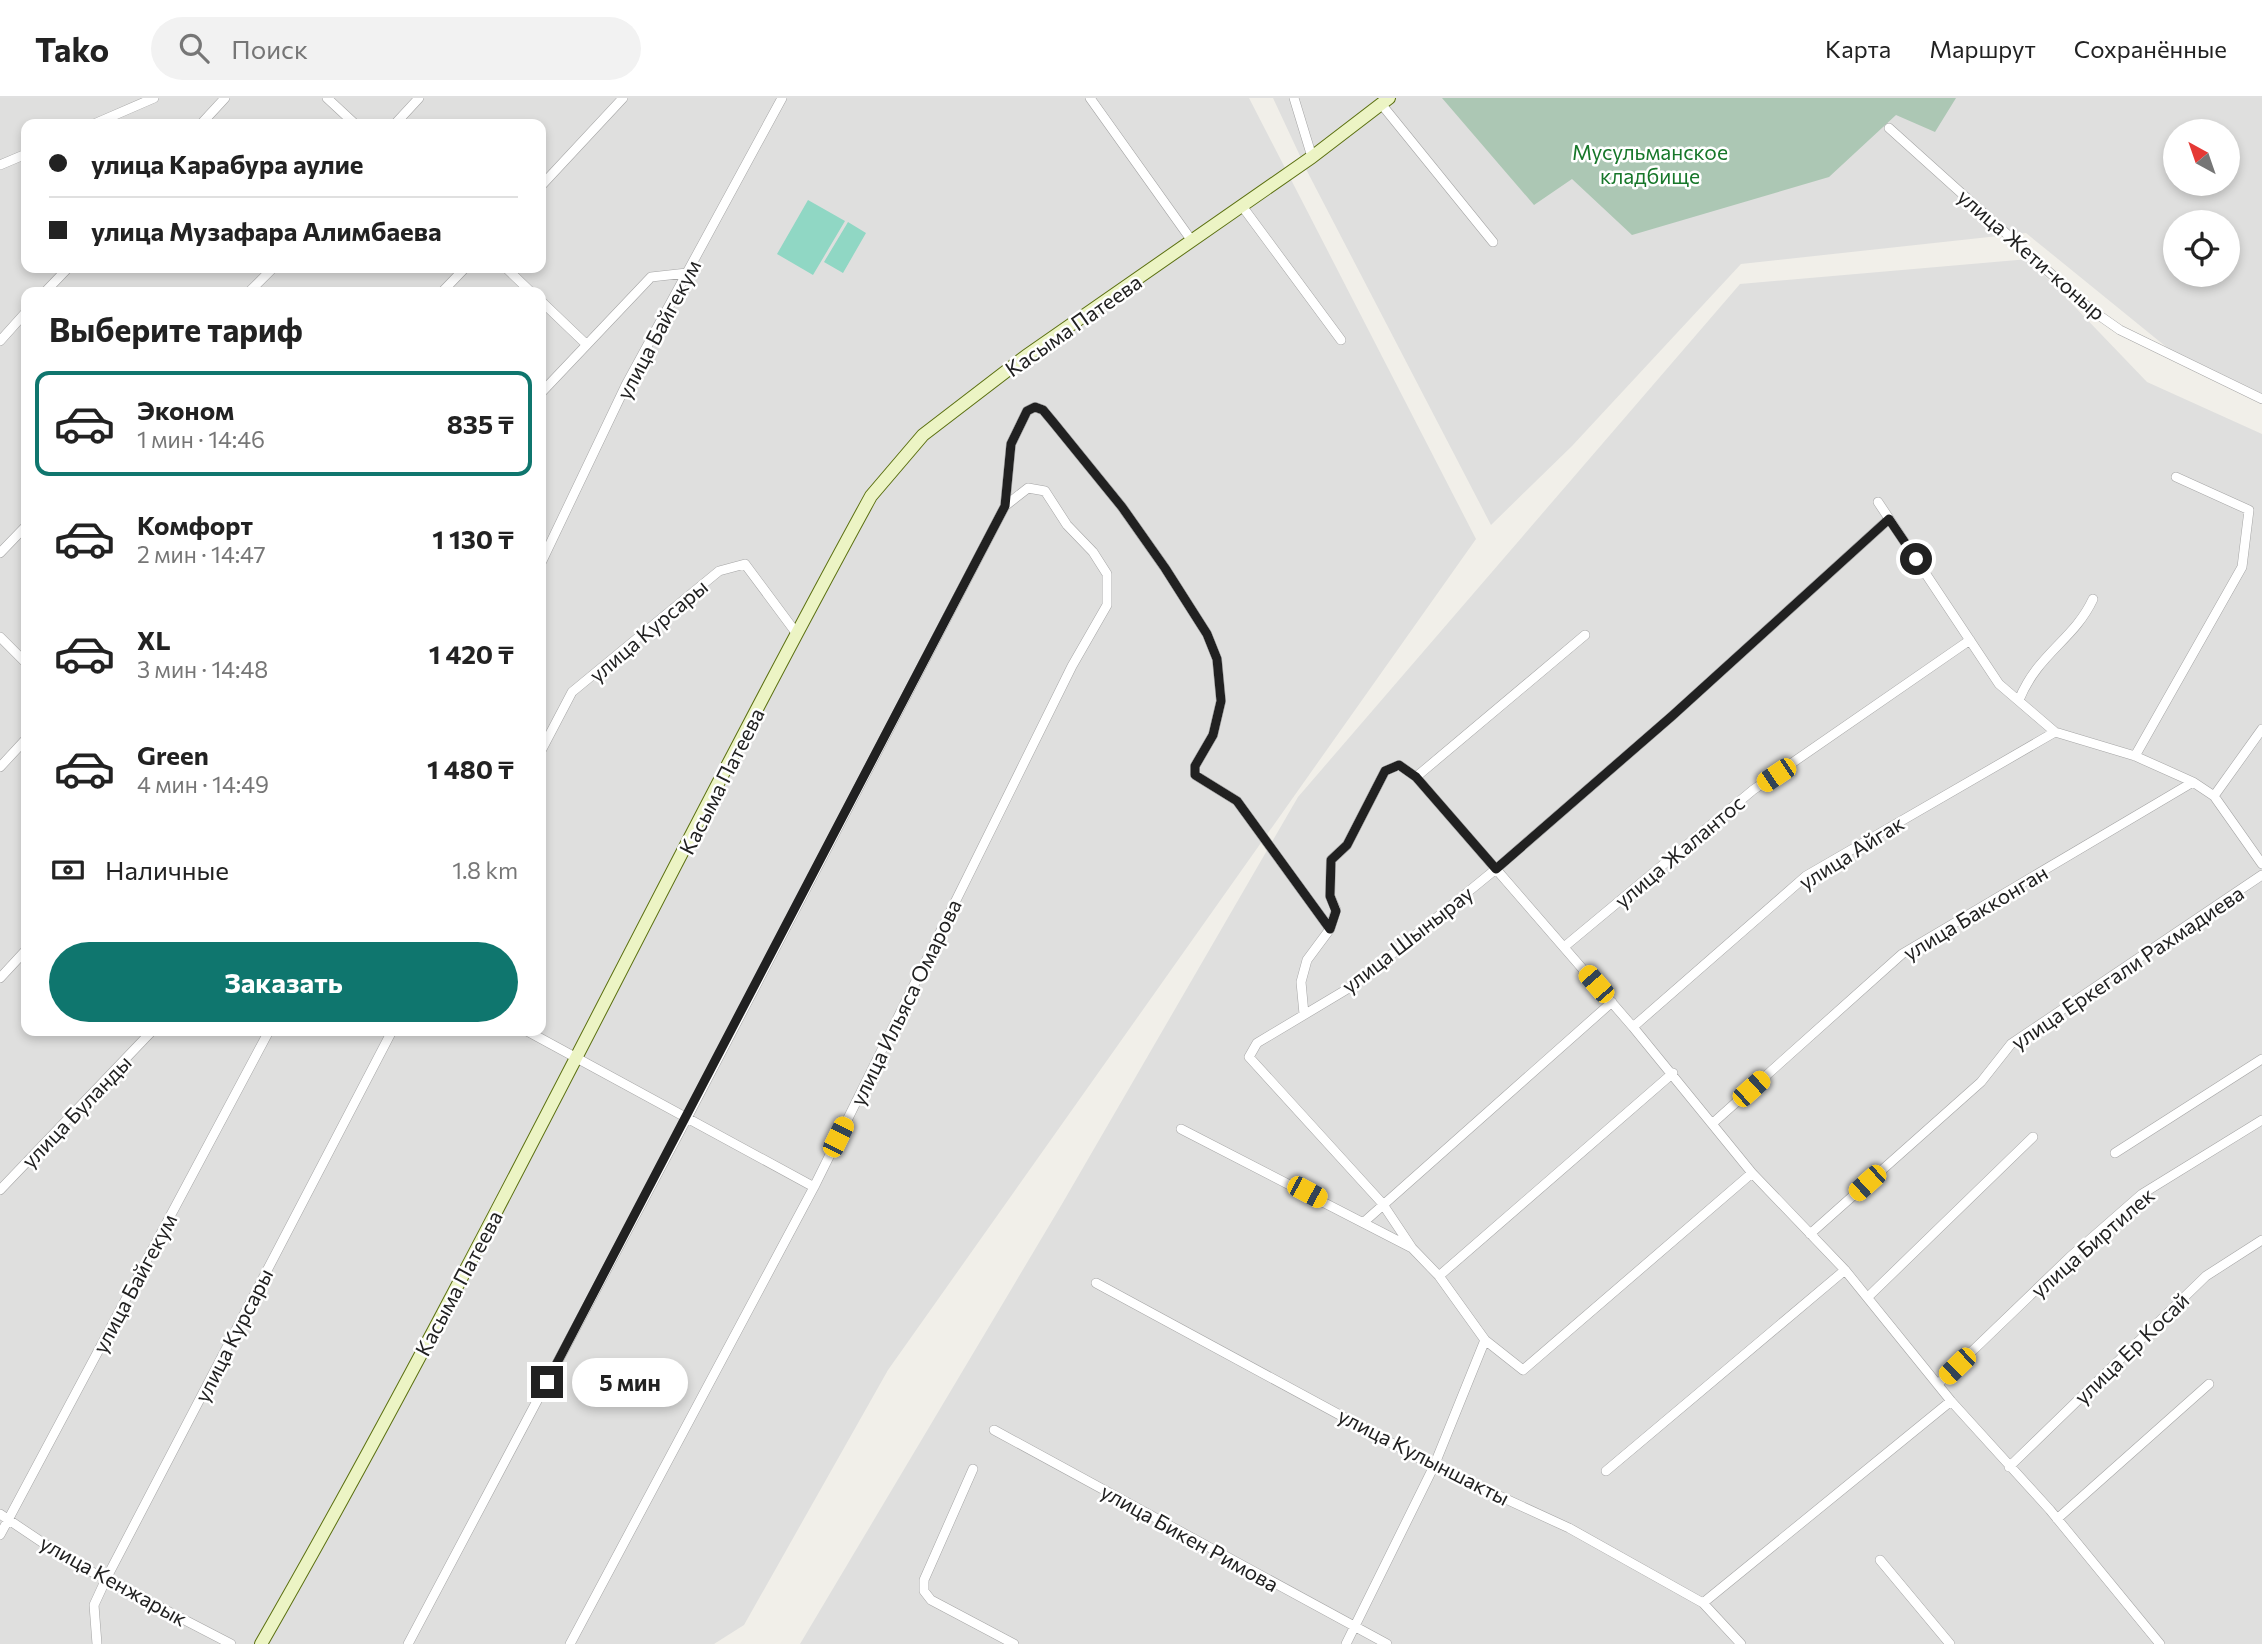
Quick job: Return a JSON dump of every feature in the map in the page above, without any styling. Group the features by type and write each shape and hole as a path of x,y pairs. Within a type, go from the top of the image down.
{"main road":[{"name":"Касыма Патеева","path":"261,1644 323,1534 579,1056 871,496 923,435 1026,356 1312,157 1386,101"}],"street":[{"path":"106,119 154,98"},
{"path":"206,119 225,98"},
{"path":"327,98 350,119"},
{"path":"399,119 419,98"},
{"path":"546,181 623,98"},
{"name":"улица Байгекум","path":"546,553 626,385 782,98"},
{"path":"1090,98 1192,241"},
{"path":"1294,98 1312,157"},
{"path":"1386,101 1493,242"},
{"name":"улица Жети-коныр","path":"1889,128 2090,309 2120,330 2262,399"},
{"path":"0,165 21,156"},
{"path":"1242,206 1341,340"},
{"path":"50,287 63,273"},
{"path":"254,287 268,273"},
{"path":"447,287 460,273"},
{"path":"511,273 526,287"},
{"path":"546,388 651,277 687,274"},
{"path":"546,306 586,344"},
{"path":"0,341 21,318"},
{"path":"408,1644 686,1120 1005,506 1011,444 1027,411 1035,407 1043,410 1122,507 1207,634 1217,659 1221,701 1213,735 1195,766 1195,775 1237,801 1330,929"},
{"path":"2135,757 2242,568 2249,510 2176,477"},
{"name":"улица Ильяса Омарова","path":"570,1644 814,1187 1072,666 1107,605 1107,574 1093,552 1067,525 1045,491 1028,488 1005,506"},
{"path":"1878,502 1999,684 2055,732 2135,757 2193,782 2214,796 2260,856"},
{"path":"1496,869 1672,716 1889,519"},
{"path":"0,553 21,531"},
{"name":"улица Курсары","path":"546,741 572,692 719,570 745,564 797,634"},
{"path":"2019,700 2028,677 2049,651 2084,618 2094,599"},
{"path":"1416,777 1586,635"},
{"path":"0,637 21,658"},
{"name":"улица Жалантос","path":"1564,947 1753,790 1970,640"},
{"path":"2214,796 2262,729"},
{"name":"улица Айгак","path":"1633,1027 1806,876 2055,732"},
{"path":"0,767 21,744"},
{"path":"1304,1014 1301,982 1307,960 1330,929 1336,911 1330,896 1331,860 1347,845 1385,771 1399,765 1416,777 1612,1002 1673,1073 1752,1173 1845,1270 1951,1401 2057,1519 2160,1644"},
{"name":"улица Бакконган","path":"1713,1123 1902,954 2193,782"},
{"name":"улица Шынырау","path":"1382,1203 1278,1085 1249,1057 1257,1043 1354,985 1496,869"},
{"name":"улица Еркегали Рахмадиева","path":"1810,1234 1981,1082 2011,1044 2262,875"},
{"path":"0,978 21,955"},
{"path":"1364,1222 1382,1203 1612,1002"},
{"name":"улица Буланды","path":"0,1191 147,1036"},
{"name":"улица Байгекум","path":"0,1535 4,1516 266,1036"},
{"name":"улица Курсары","path":"97,1644 94,1605 106,1579 389,1036"},
{"path":"537,1036 579,1056 686,1120 814,1187"},
{"path":"2115,1153 2262,1059"},
{"path":"1439,1276 1673,1073"},
{"name":"улица Биртилек","path":"1938,1384 2070,1257 2141,1194 2262,1120"},
{"path":"1181,1129 1412,1248"},
{"path":"1868,1297 2033,1137"},
{"path":"1382,1203 1412,1248 1439,1276 1485,1340 1523,1370 1752,1173"},
{"name":"улица Ер Косай","path":"2009,1467 2206,1276 2262,1240"},
{"path":"1606,1471 1845,1270"},
{"name":"улица Кулыншакты","path":"1096,1283 1434,1466 1569,1528 1703,1603 1741,1644"},
{"path":"1346,1644 1434,1466 1485,1340"},
{"path":"2057,1519 2209,1384"},
{"path":"1703,1603 1951,1401"},
{"name":"улица Бикен Римова","path":"994,1430 1387,1644"},
{"path":"973,1469 924,1580 924,1591 930,1600 1014,1644"},
{"name":"улица Кенжарык","path":"4,1516 67,1559 231,1644"},
{"path":"1880,1560 1950,1644"}],"shaded area":[{"path":"0,98 1249,98 1476,539 888,1370 744,1625 714,1644 0,1644"},
{"path":"1273,98 2262,98 2262,396 2170,350 2026,233 1741,264 1572,446 1491,525 1308,173"},
{"path":"2029,259 2147,382 2262,434 2262,1644 800,1644 1062,1204 1298,797 1740,284"}],"green space":[{"name":"Мусульманское кладбище","path":"1442,98 1956,98 1935,132 1896,115 1829,177 1632,235 1572,179 1534,205"},
{"path":"808,200 845,221 813,275 777,254"},
{"path":"848,222 866,233 843,273 824,262"}],"route":[{"path":"547,1382 1005,506 1011,444 1027,411 1035,407 1043,410 1122,507 1207,634 1217,659 1221,701 1213,735 1195,766 1195,775 1199,780 1237,801 1330,929 1336,911 1330,896 1331,860 1347,845 1385,771 1399,765 1416,777 1496,869 1672,716 1889,519 1916,559"}]}
